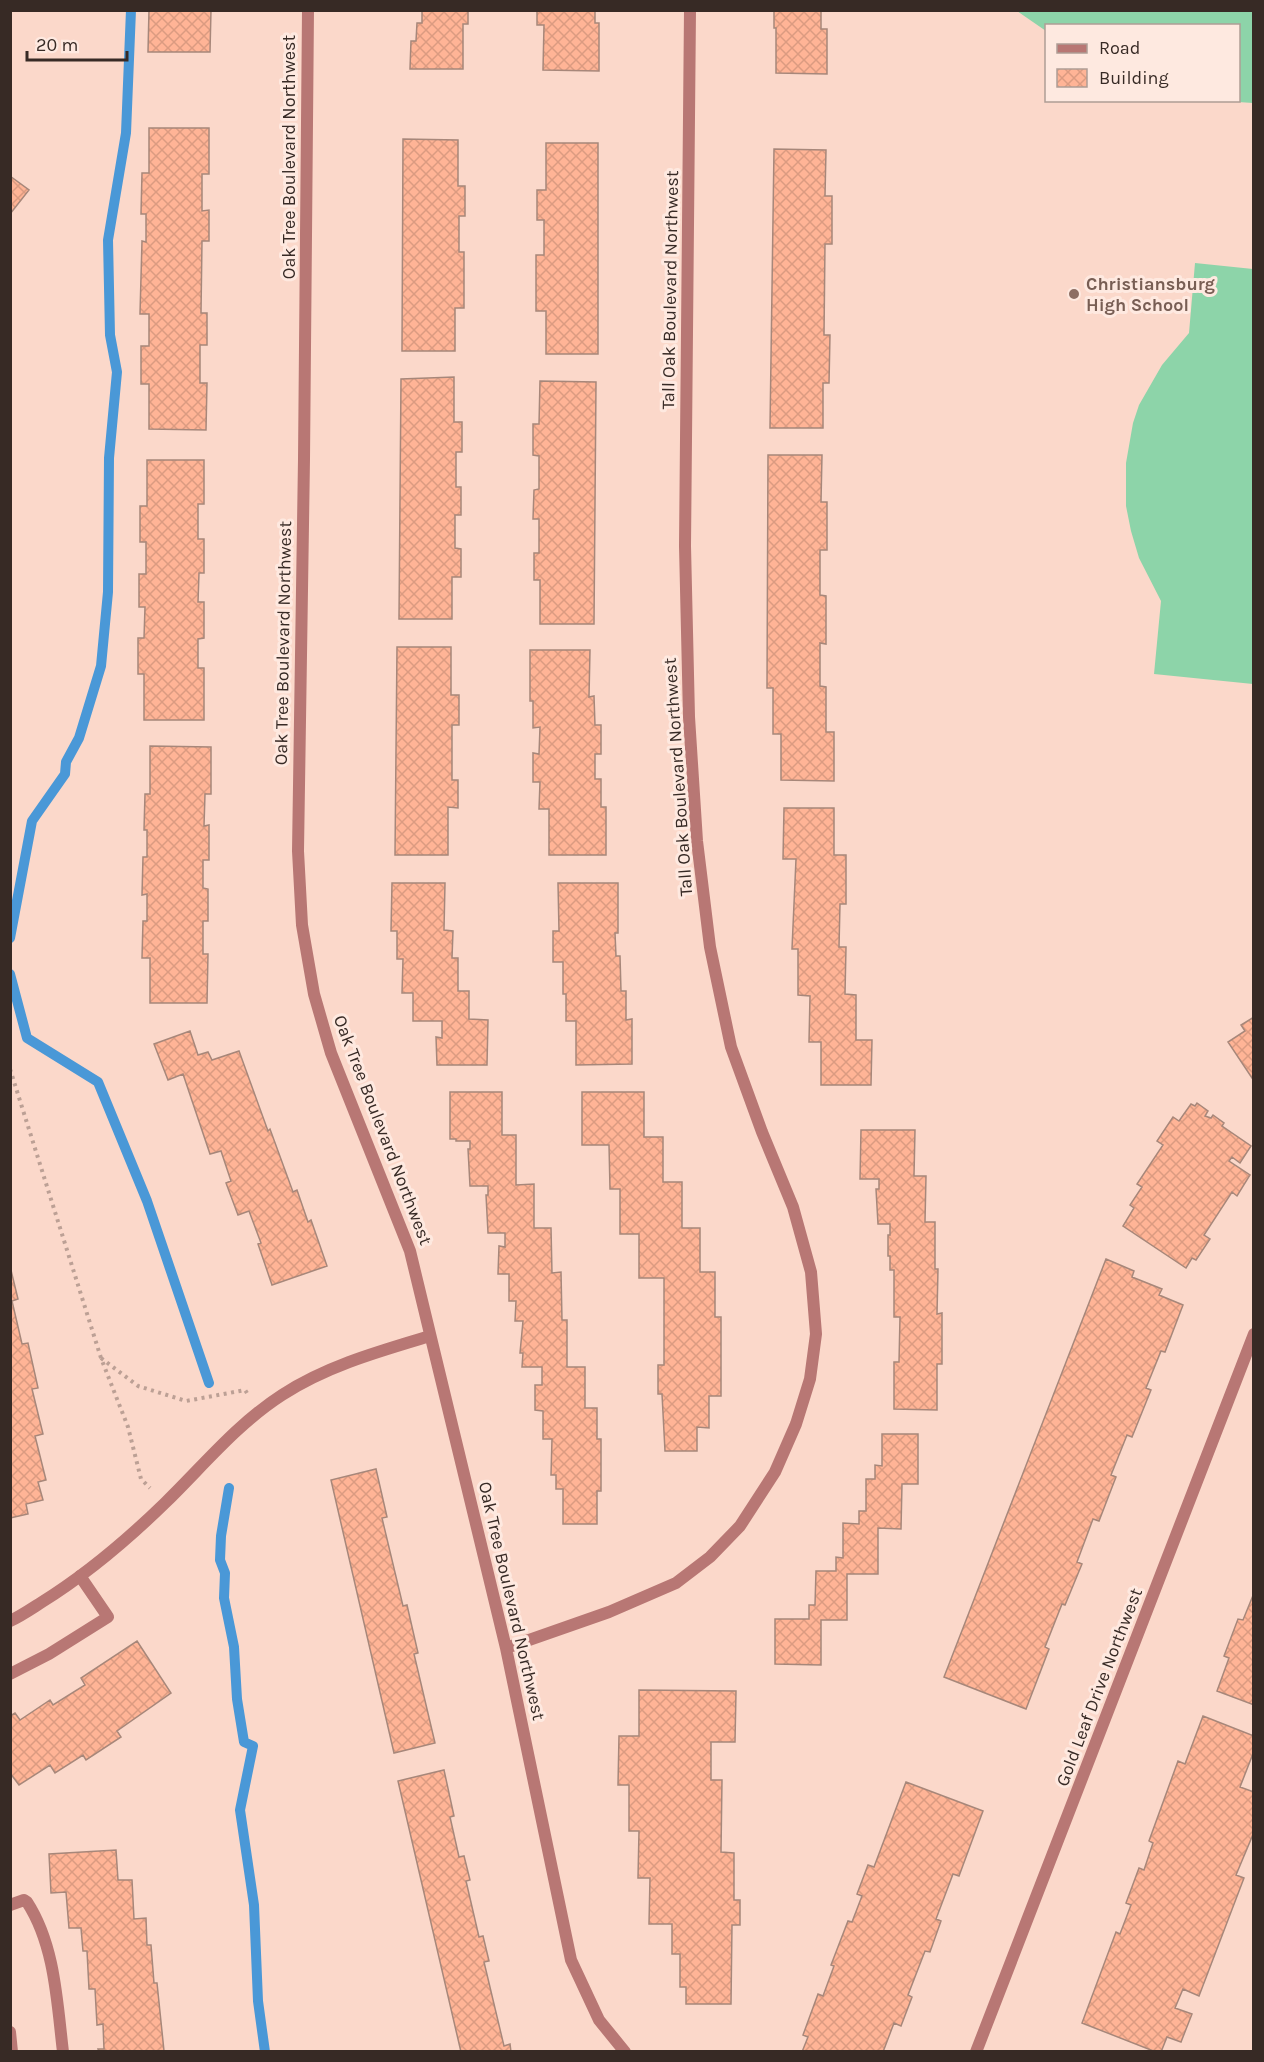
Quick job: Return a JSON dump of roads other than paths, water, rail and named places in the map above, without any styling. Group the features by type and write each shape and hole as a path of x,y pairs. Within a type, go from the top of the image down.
{"street":[{"name":"Oak Tree Boulevard Northwest","path":"308,10 298,851 302,925 314,994 331,1053 410,1251 506,1648 571,1960 599,2020 625,2052"},
{"name":"Tall Oak Boulevard Northwest","path":"506,1648 609,1612 676,1583 710,1557 741,1526 775,1472 796,1424 810,1379 816,1334 811,1272 794,1207 762,1132 731,1047 710,947 697,842 689,717 685,546 690,10"},
{"name":"Gold Leaf Drive Northwest","path":"976,2052 1254,1334"},
{"path":"10,1621 110,1555 200,1466 261,1410 283,1394 316,1377 387,1349 430,1336"},
{"path":"10,1674 49,1654 108,1617 80,1576"},
{"path":"10,1905 24,1900 27,1902 42,1934 54,1983 63,2052"},
{"path":"10,2032 12,2052"}],"waterway":[{"path":"10,938 32,821 65,774 66,762 79,738 101,666 108,592 109,458 117,372 110,335 108,240 126,133 131,10"},
{"path":"10,974 27,1038 98,1082 147,1201 209,1383"},
{"path":"229,1488 221,1536 220,1560 225,1573 224,1598 234,1647 237,1699 244,1742 253,1746 240,1810 254,1905 258,2001 265,2052"}],"place":[{"name":"Christiansburg High School","path":"1074,294"}]}
